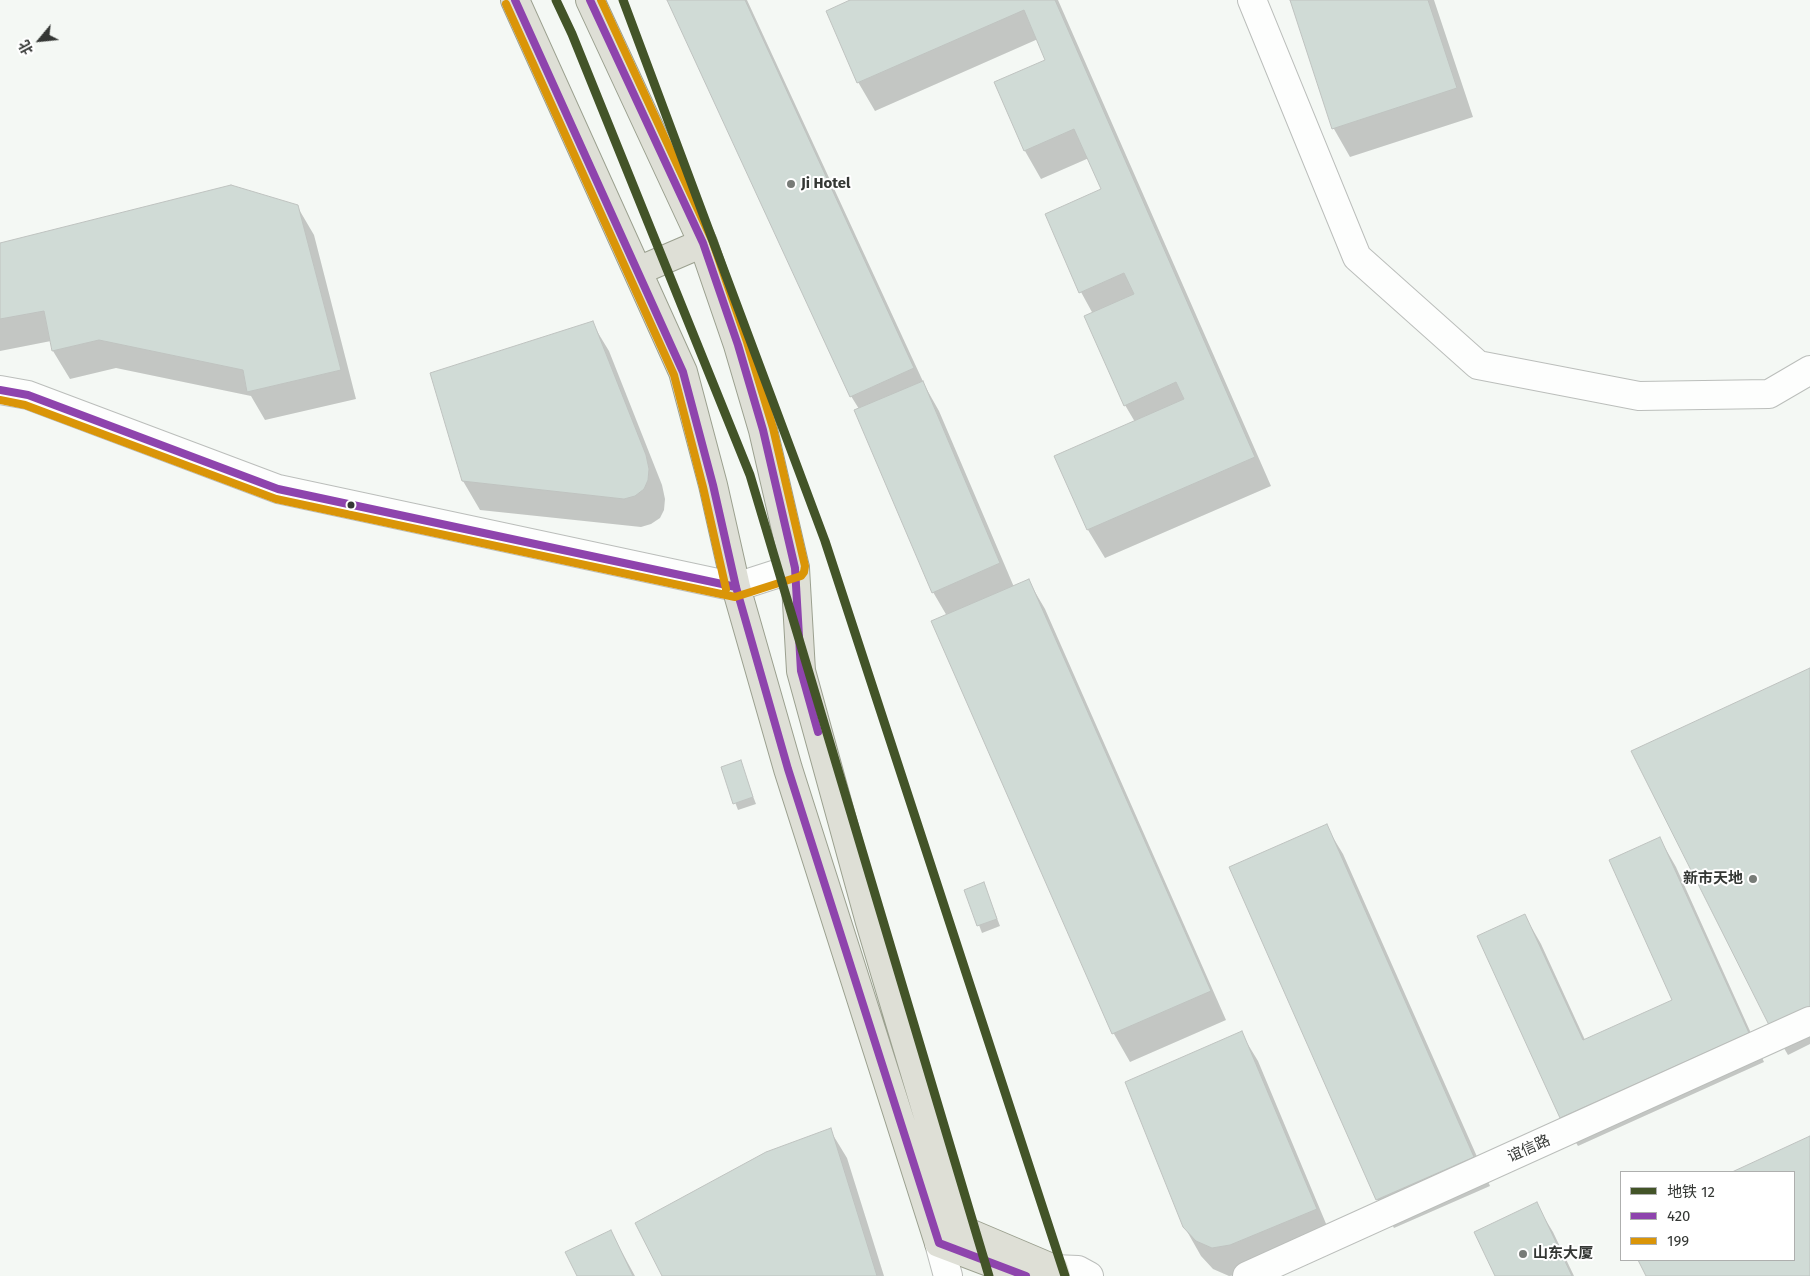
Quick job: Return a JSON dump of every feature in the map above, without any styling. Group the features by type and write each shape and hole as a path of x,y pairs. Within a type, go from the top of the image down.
{"main road":[{"path":"515,0 683,372 713,485 736,587 788,769 951,1236 1026,1276"},
{"path":"590,0 703,243 738,346 760,420 796,568 801,671 870,922 951,1236"},
{"path":"638,271 703,243"},
{"path":"951,1236 1053,1274"}],"street":[{"path":"1252,0 1357,257 1478,365 1639,396 1769,394 1810,370"},
{"path":"0,390 28,395 278,488 736,587 796,568"},
{"name":"谊信路","path":"1248,1276 1810,1021"},
{"path":"948,1276 951,1236"},
{"path":"1053,1274 1078,1270 1089,1276"}],"building":[{"name":"Ji Hotel","path":"667,0 745,0 914,368 850,397"},
{"path":"850,0 1055,0 1255,457 1087,530 1054,456 1184,399 1176,382 1124,406 1084,316 1134,294 1124,273 1079,293 1045,214 1101,189 1074,129 1024,151 994,82 1045,60 1024,10 857,83 826,11"},
{"path":"1290,0 1428,0 1457,88 1332,129"},
{"path":"231,185 298,205 341,370 247,392 243,370 99,340 52,351 44,311 0,319 0,243"},
{"path":"593,321 646,455 649,469 648,480 644,489 635,496 624,499 462,481 430,373"},
{"path":"923,381 1000,563 932,593 854,410"},
{"path":"1029,579 1211,991 1112,1034 931,621"},
{"name":"新市天地","path":"1810,668 1810,1008 1770,1027 1631,751"},
{"path":"741,760 753,797 733,804 721,767"},
{"path":"1327,824 1474,1157 1376,1200 1229,867"},
{"path":"1660,837 1749,1033 1560,1118 1477,936 1525,914 1583,1040 1672,1000 1609,860"},
{"path":"984,882 997,919 977,926 964,890"},
{"path":"1242,1031 1317,1209 1230,1245 1212,1248 1196,1241 1183,1227 1125,1082"},
{"path":"831,1128 877,1276 662,1276 635,1223 766,1152"},
{"path":"1810,1136 1810,1276 1646,1276 1638,1261 1795,1261 1795,1171 1734,1171"},
{"name":"山东大厦","path":"1537,1202 1572,1276 1495,1276 1474,1232"},
{"path":"611,1230 633,1276 577,1276 565,1252"}],"metro line":[{"name":"12","path":"556,0 572,34 750,475 989,1276"},
{"name":"12","path":"623,0 825,541 1065,1276"}],"transit line":[{"name":"420","path":"515,0 683,372 713,485 736,587 788,769 939,1243 1026,1276"},
{"name":"420","path":"590,0 703,243 738,345 763,430 795,568 801,671 818,732"},
{"name":"199","path":"0,400 25,405 276,499 735,597 801,576 805,566 773,428 747,342 712,240 601,0"},
{"name":"199","path":"506,4 674,375 703,487 726,589"},
{"name":"420","path":"0,390 28,395 278,489 736,587"}],"place":[{"name":"Ji Hotel","path":"791,184"},
{"name":"新市天地","path":"1753,879"},
{"name":"山东大厦","path":"1523,1254"}]}
